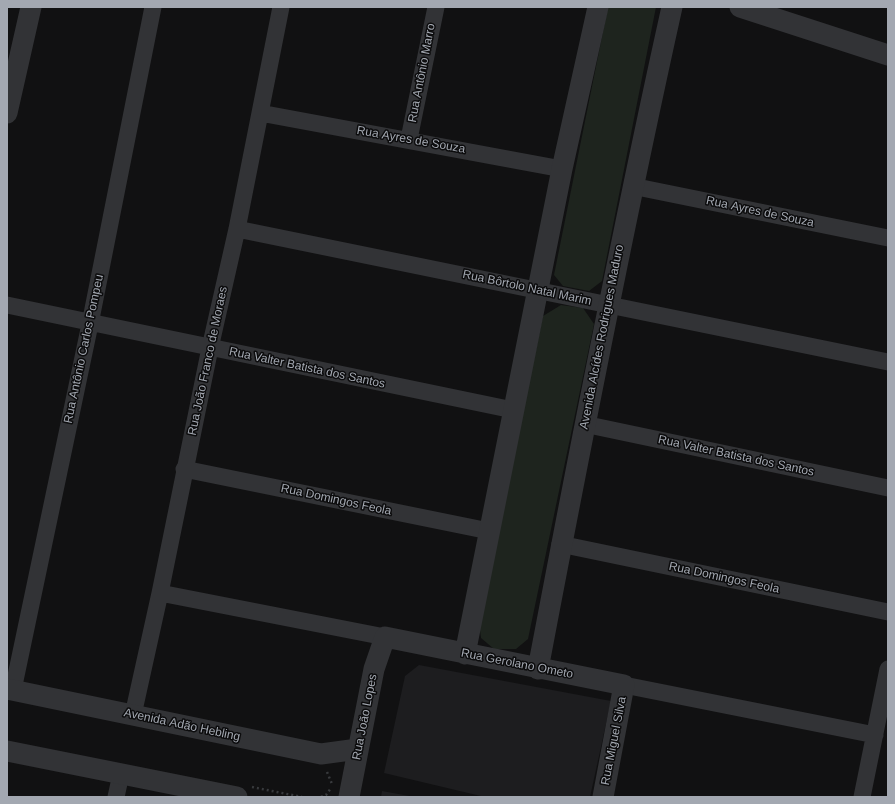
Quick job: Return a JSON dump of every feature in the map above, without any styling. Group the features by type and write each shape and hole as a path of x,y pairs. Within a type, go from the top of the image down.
{"street":[{"path":"7,113 31,7"},
{"name":"Rua Antônio Carlos Pompeu","path":"10,690 90,323 153,7"},
{"name":"Rua João Franco de Moraes","path":"134,715 184,470 237,229 281,7"},
{"name":"Rua Antônio Marro","path":"409,139 436,7"},
{"path":"465,654 537,290 598,7"},
{"name":"Avenida Alcídes Rodrigues Maduro","path":"538,669 560,544 632,186 672,7"},
{"path":"740,7 888,55"},
{"name":"Rua Ayres de Souza","path":"260,113 409,139 562,169"},
{"name":"Rua Ayres de Souza","path":"632,186 888,238"},
{"name":"Rua Bôrtolo Natal Marim","path":"237,229 888,362"},
{"name":"Rua Valter Batista dos Santos","path":"7,305 513,410"},
{"name":"Rua Valter Batista dos Santos","path":"584,424 888,488"},
{"name":"Rua Domingos Feola","path":"184,470 489,532"},
{"name":"Rua Domingos Feola","path":"560,544 888,612"},
{"name":"Rua Gerolano Ometo","path":"160,592 538,669 875,735"},
{"name":"Rua João Lopes","path":"349,797 374,669 385,637"},
{"path":"862,797 888,669"},
{"name":"Rua Miguel Silva","path":"604,796 624,685"},
{"name":"Avenida Adão Hebling","path":"10,690 321,754 358,749"},
{"path":"7,751 237,797"},
{"path":"116,797 121,774"}],"path":[{"path":"321,797 326,795 333,786 328,774 324,770"}],"shaded area":[{"path":"608,7 656,7 602,281 589,291 563,286 554,275"},
{"path":"561,305 583,308 594,324 528,639 516,649 494,649 481,638 479,622 543,316"},
{"path":"419,665 611,701 590,797 485,797 384,773 405,676"},
{"path":"382,791 415,797 381,797"}]}
